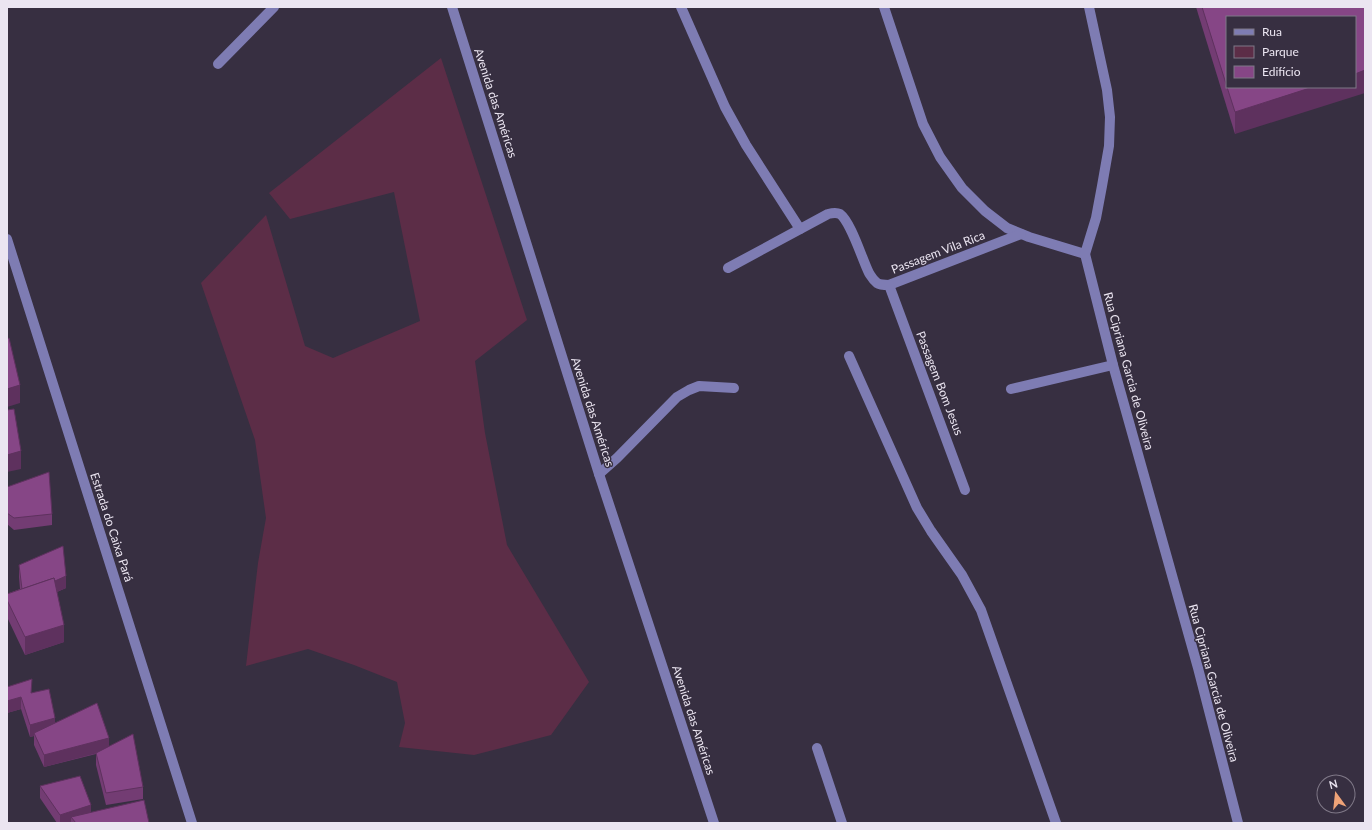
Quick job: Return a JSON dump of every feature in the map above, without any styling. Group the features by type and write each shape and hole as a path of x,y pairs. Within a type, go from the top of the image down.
{"street":[{"path":"218,64 274,7"},
{"name":"Avenida das Américas","path":"452,7 600,474 714,823"},
{"path":"681,7 725,107 746,145 800,229"},
{"path":"884,7 924,124 940,157 962,188 985,211 1007,228 1021,234 1085,254 1096,218 1102,186 1109,146 1110,116 1107,90 1089,7"},
{"name":"Passagem Vila Rica","path":"728,268 834,212 840,214 847,221 866,267 873,279 877,283 889,285 1021,234"},
{"name":"Estrada do Caixa Pará","path":"7,239 192,823"},
{"name":"Rua Cipriana Garcia de Oliveira","path":"1085,254 1113,365 1198,668 1238,823"},
{"name":"Passagem Bom Jesus","path":"889,285 965,490"},
{"path":"849,356 917,508 931,531 962,575 981,610 1056,823"},
{"path":"1010,389 1113,365"},
{"path":"600,474 677,397 699,386 734,388"},
{"path":"817,748 842,823"}],"green space":[{"path":"441,58 527,320 475,361 485,433 507,545 589,682 551,735 474,755 399,747 405,723 397,682 354,665 308,649 246,666 258,563 266,518 255,440 201,283 266,215 305,346 333,358 420,321 394,192 290,219 269,193"}],"building":[{"path":"1202,7 1365,7 1365,70 1356,74 1356,16 1226,16 1226,84"},
{"path":"1227,88 1310,88 1235,112"},
{"path":"9,338 20,385 7,389 7,339"},
{"path":"14,409 21,451 7,455 7,410"},
{"path":"49,472 52,514 14,518 7,513 7,487"},
{"path":"63,546 66,576 55,581 54,578 22,589 19,565"},
{"path":"54,578 64,625 25,637 7,600 7,594"},
{"path":"32,679 31,693 49,689 55,718 30,725 21,697 7,701 7,687"},
{"path":"97,703 109,738 44,755 34,733"},
{"path":"133,734 143,787 106,793 96,753"},
{"path":"80,776 91,805 60,815 40,786"},
{"path":"144,800 149,823 76,823 71,817"}]}
